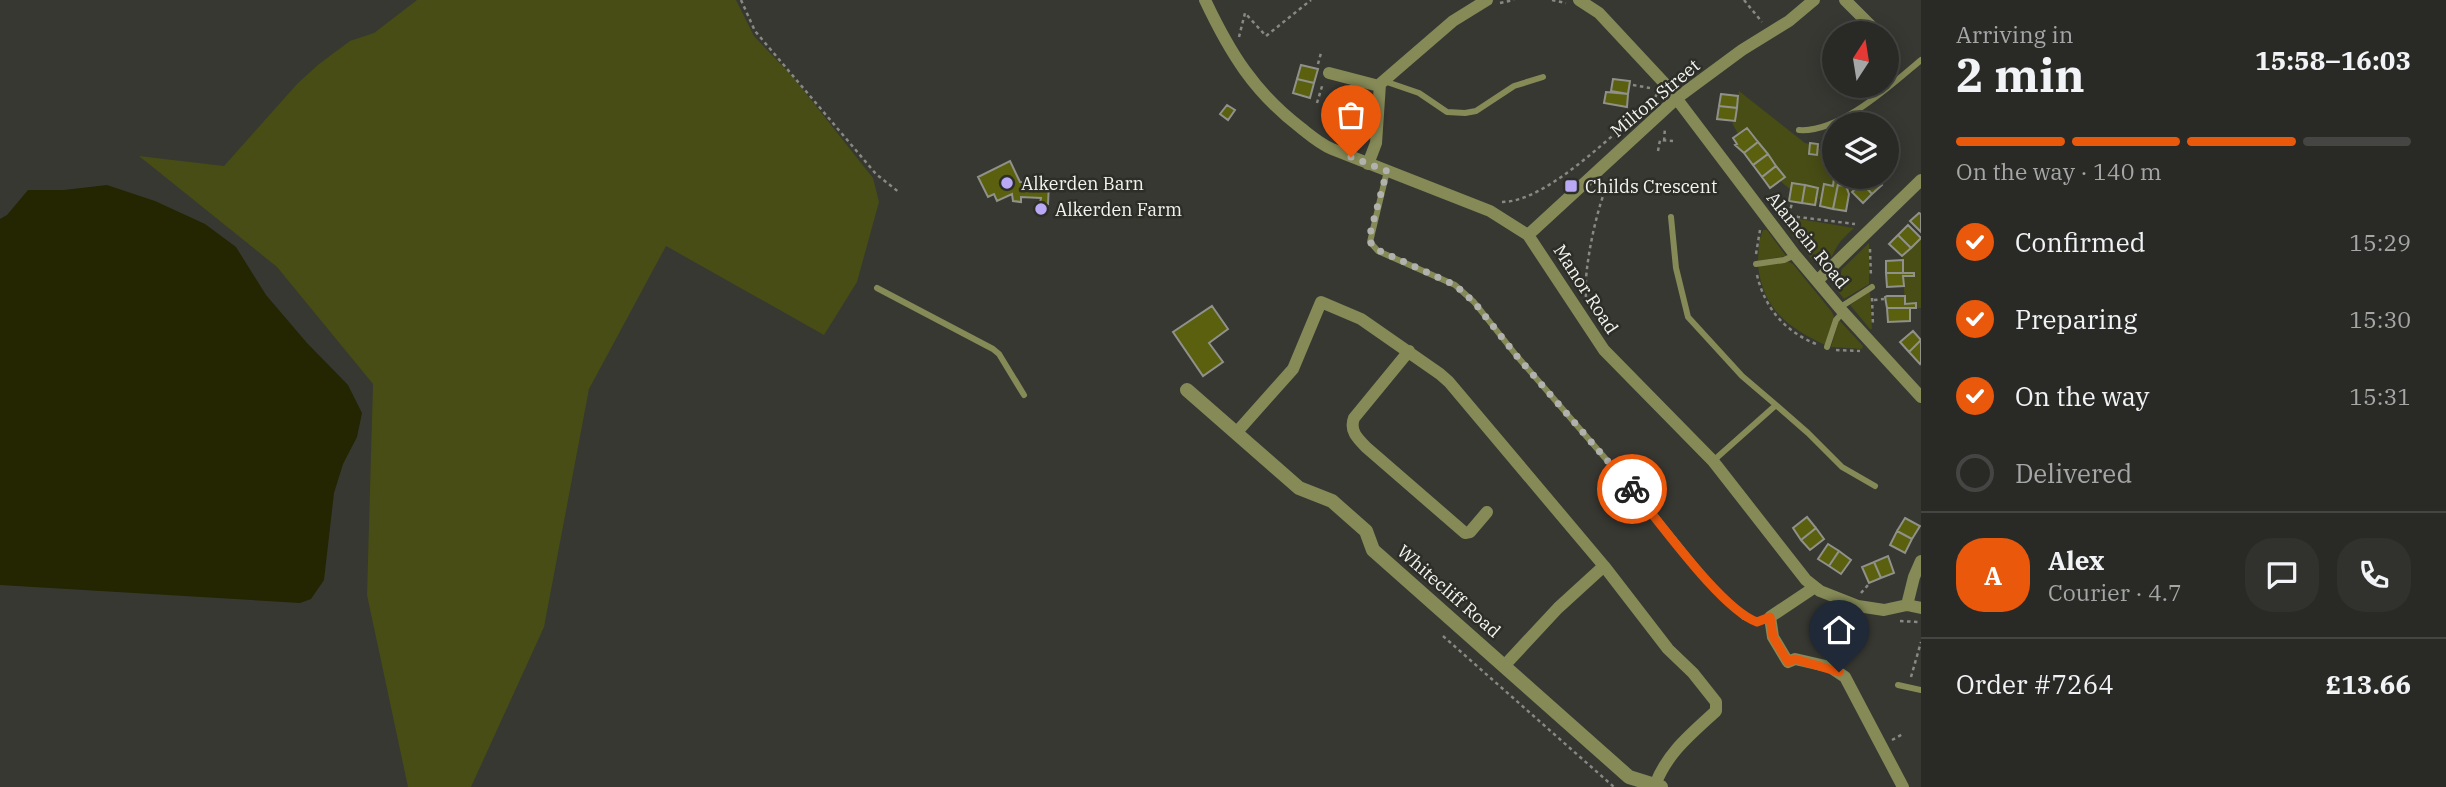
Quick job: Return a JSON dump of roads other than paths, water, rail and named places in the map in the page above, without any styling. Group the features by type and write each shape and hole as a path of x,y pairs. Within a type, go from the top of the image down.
{"street":[{"name":"Manor Road","path":"1205,0 1232,55 1268,99 1325,146 1493,212 1528,235 1604,349 1713,461 1798,570 1815,587 1865,608 1887,610 1908,605 1921,608"},
{"name":"Milton Street","path":"1528,235 1676,98 1814,0"},
{"path":"1845,0 1866,21"},
{"path":"1575,2 1604,18 1676,98"},
{"path":"1368,164 1376,141 1381,84 1454,21 1474,6 1489,3"},
{"path":"1328,70 1381,84"},
{"name":"Alamein Road","path":"1676,98 1795,255 1921,397"},
{"path":"1817,281 1921,180"},
{"path":"1236,433 1293,369 1321,302 1361,319 1449,382 1604,566 1668,649 1693,673 1717,704 1716,711 1690,734 1668,759 1658,786"},
{"path":"1409,351 1354,418 1354,434 1465,533 1470,532 1487,512"},
{"name":"Whitecliff Road","path":"1187,390 1299,488 1332,501 1366,531 1373,550 1629,777 1658,786"},
{"path":"1908,605 1921,561"},
{"path":"1504,666 1565,601 1604,566"},
{"path":"1815,587 1770,617 1773,637 1788,662 1795,659 1825,666 1845,677 1903,787"}],"lane":[{"path":"1799,130 1812,131 1842,118 1881,93 1921,60"},
{"path":"1381,84 1419,93 1447,112 1465,114 1487,104 1514,86 1543,77"},
{"path":"1387,171 1370,242 1378,250 1455,285 1474,302 1709,583 1744,617 1757,622 1770,617"},
{"path":"1671,217 1676,268 1688,317 1742,376 1808,433 1842,467 1875,486"},
{"path":"1756,264 1795,255"},
{"path":"1827,347 1841,310 1872,287"},
{"path":"877,288 993,349 999,354 1024,395"},
{"path":"1713,461 1776,405"},
{"path":"1898,685 1921,690"}],"place":[{"name":"Alkerden Barn","path":"1007,183"},
{"name":"Childs Crescent","path":"1571,186"},
{"name":"Alkerden Farm","path":"1041,209"}]}
